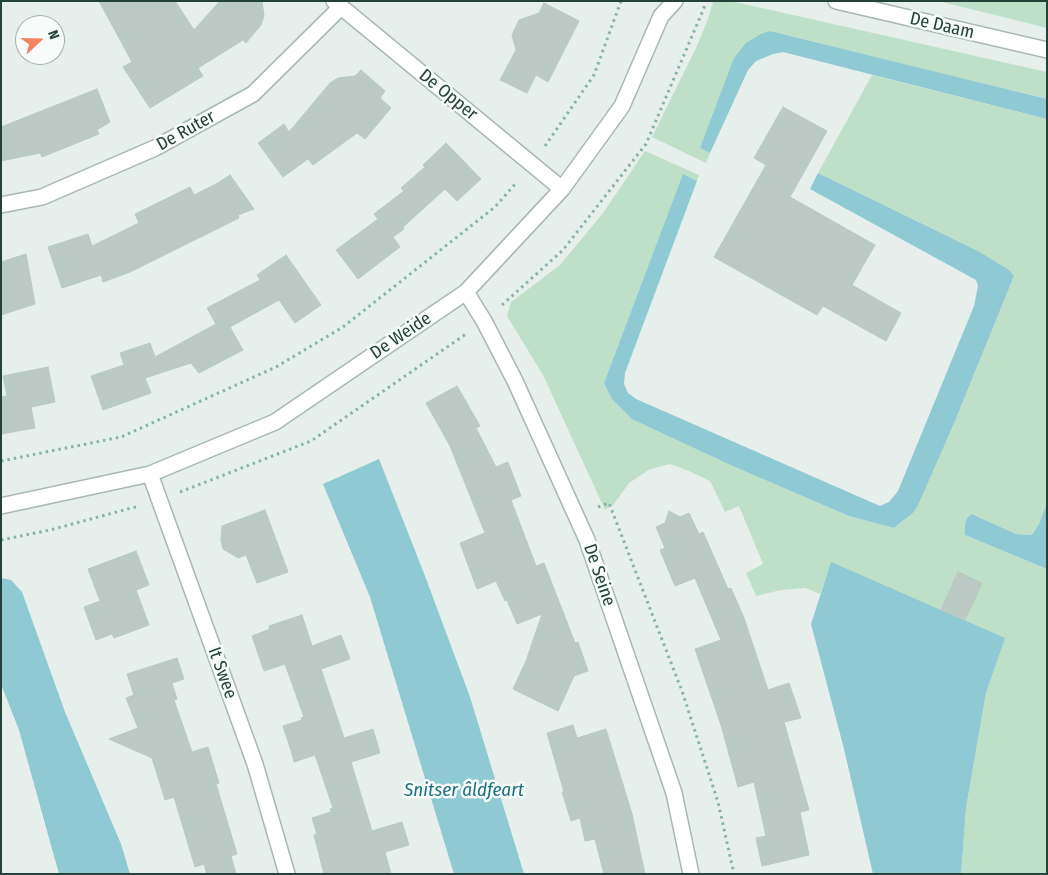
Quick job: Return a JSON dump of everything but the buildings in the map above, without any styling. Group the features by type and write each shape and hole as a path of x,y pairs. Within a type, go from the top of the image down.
{"street":[{"name":"De Weide","path":"1,506 150,474 275,422 466,292 562,189 622,106 661,16 675,1"},
{"name":"De Daam","path":"836,1 1047,50"},
{"name":"De Opper","path":"337,4 562,189"},
{"name":"De Ruter","path":"1,205 42,197 155,148 253,94 337,4"},
{"name":"De Seine","path":"466,292 484,321 515,381 587,540 674,793 691,874"},
{"name":"It Swee","path":"150,474 256,764 288,874"}],"path":[{"path":"1,461 121,437 276,367 344,327 495,207 532,164 594,75 621,1"},
{"path":"576,515 609,503 685,700 718,802 734,874"}],"green space":[{"path":"938,1 1047,1 1047,28"},
{"path":"713,2 735,2 1047,72 1047,99 770,31 700,148 710,153 706,163 652,137 696,48"},
{"path":"872,75 1047,119 1047,503 1039,524 1032,535 1016,534 973,514 967,518 965,535 1047,569 1047,874 961,874 966,808 986,693 1004,638 831,563 820,594 805,588 781,590 756,596 746,573 763,564 739,506 725,512 710,481 670,464 650,469 629,483 614,504 605,510 543,375 507,316 511,302 560,265 603,213 645,151 699,175 697,181 683,175 604,383 735,467 849,516 894,528 913,513 955,421 1014,276 978,251 818,173"}],"water":[{"path":"770,31 1047,99 1047,119 783,52 756,61 748,70 710,153 700,148 734,58 746,43"},
{"path":"818,173 978,251 1009,270 1014,276 955,421 918,505 913,513 894,528 849,516 735,467 632,419 612,399 604,383 683,174 697,181 625,373 624,384 628,393 636,399 880,506 889,502 898,491 974,306 978,286 976,280 810,189"},
{"name":"Snitser âldfeart","path":"379,459 470,697 524,874 454,874 370,597 323,484"},
{"path":"1047,503 1047,569 965,535 967,518 972,514 1016,534 1032,535 1039,524"},
{"path":"831,562 1005,638 986,693 966,808 961,874 873,874 844,749 811,624"},
{"path":"1,578 11,580 22,592 65,712 121,844 130,874 59,874 19,730 1,684"}]}
